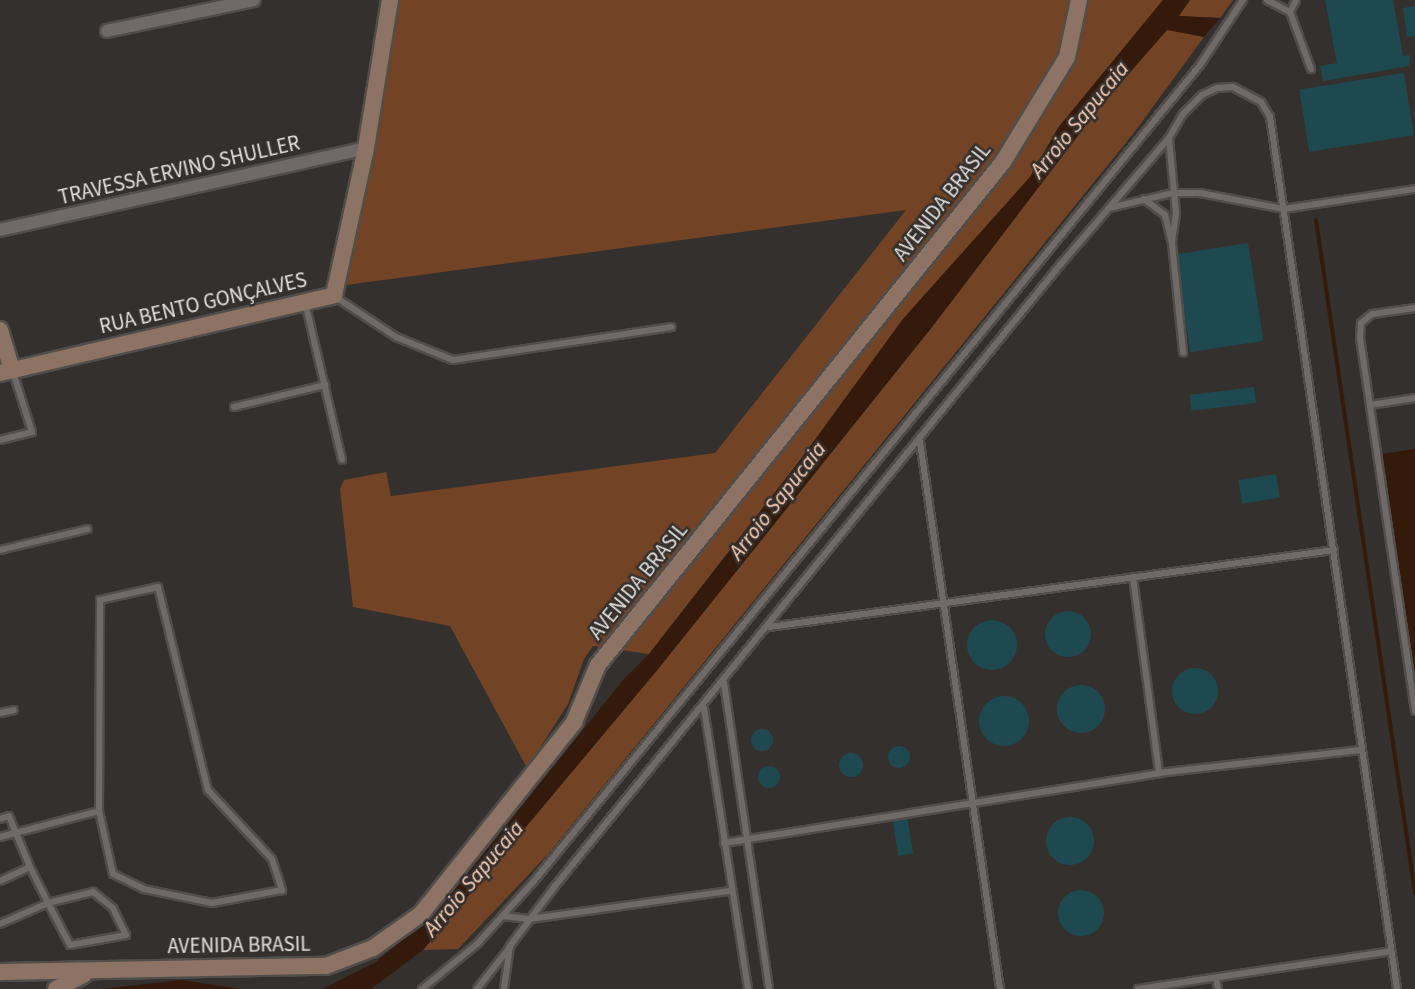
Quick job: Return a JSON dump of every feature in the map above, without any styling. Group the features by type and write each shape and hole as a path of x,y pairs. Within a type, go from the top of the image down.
{"main road":[{"name":"RUA BENTO GONÇALVES","path":"6,372 334,296 366,148 390,0"},
{"name":"AVENIDA BRASIL","path":"0,972 326,966 373,948 421,914 574,722 598,665 1003,162 1067,57 1079,0"},
{"path":"0,330 6,372"},
{"name":"AVENIDA BRASIL","path":"61,985 97,971"}],"street":[{"path":"107,31 254,0"},
{"name":"TRAVESSA ERVINO SHULLER","path":"0,230 366,148"}],"lane":[{"path":"422,989 477,944 502,916 1042,261 1211,48 1243,0"},
{"path":"1267,0 1290,12 1311,69"},
{"path":"1290,12 1296,0"},
{"path":"477,989 530,919 704,708 1108,208 1169,138 1202,95 1217,88 1245,90 1261,102 1270,117 1397,989"},
{"path":"1169,138 1176,231 1172,243"},
{"path":"1108,208 1173,193 1200,193 1284,209 1415,189"},
{"path":"1144,199 1165,215 1172,243 1183,352"},
{"path":"334,296 396,337 453,360 672,327"},
{"path":"305,302 342,460"},
{"path":"1415,308 1372,314 1361,323 1370,405 1415,711"},
{"path":"0,440 32,432 6,372"},
{"path":"234,407 325,385"},
{"path":"1370,405 1415,398"},
{"path":"920,442 1000,989"},
{"path":"0,550 88,529"},
{"path":"769,627 944,606 1133,577 1334,550"},
{"path":"1133,577 1159,773"},
{"path":"158,587 208,790 272,859 282,890 212,903 144,889 113,874 99,811 100,600 158,587"},
{"path":"724,683 769,989"},
{"path":"704,708 730,891 748,989"},
{"path":"0,713 14,710"},
{"path":"724,843 1159,773 1362,750"},
{"path":"0,837 99,811"},
{"path":"0,819 9,816 30,867 48,903 70,945 126,935 113,908 93,892 48,903 0,924"},
{"path":"0,881 30,867"},
{"path":"502,916 530,919 730,891"},
{"path":"504,989 510,946"},
{"path":"1138,989 1391,951"},
{"path":"1216,978 1218,989"}],"shaded area":[{"path":"396,0 1163,0 1058,128 1030,177 903,319 801,459 649,654 593,646 584,659 568,704 527,768 450,626 353,607 340,489 344,480 386,472 391,496 715,453 906,210 346,285"},
{"path":"1190,0 1233,0 1220,18 1178,16"},
{"path":"1167,29 1204,37 1133,134 549,853 458,949 423,950 658,669 932,327 1099,108"}],"water":[{"name":"Arroio Sapucaia","path":"1163,0 1190,0 1179,16 1220,18 1204,37 1167,30 1099,108 932,327 658,669 423,950 371,989 322,989 376,962 440,908 623,680 649,654 801,459 903,319 1030,177 1058,128"},
{"path":"1415,449 1415,674 1381,454"},
{"path":"181,980 241,989 102,989 119,987"}],"building":[{"path":"1325,0 1393,0 1403,56 1410,55 1409,66 1323,81 1320,66 1337,63"},
{"path":"1415,6 1415,36 1407,37 1403,8"},
{"path":"1404,73 1414,135 1309,152 1299,90"},
{"path":"1248,243 1263,341 1190,352 1175,255"},
{"path":"1254,387 1256,403 1191,411 1189,395"},
{"path":"1276,474 1280,498 1242,504 1238,480"},
{"path":"1068,611 1084,618 1091,634 1084,650 1068,657 1052,650 1045,634 1052,618"},
{"path":"992,620 1001,622 1012,631 1017,645 1015,654 1006,665 992,670 983,668 972,659 967,645 969,636 978,625"},
{"path":"1200,668 1212,674 1217,682 1217,700 1212,708 1204,713 1190,714 1178,708 1173,700 1172,686 1178,674 1186,669"},
{"path":"1076,685 1086,685 1101,695 1105,709 1101,723 1095,729 1086,733 1076,733 1061,723 1057,714 1057,704 1067,689"},
{"path":"1004,696 1018,700 1025,707 1029,721 1025,735 1018,742 1004,746 990,742 983,735 979,721 983,707 990,700"},
{"path":"762,729 770,732 773,740 770,748 762,751 754,748 751,740 754,732"},
{"path":"899,746 907,749 910,757 907,765 899,768 891,765 888,757 891,749"},
{"path":"851,753 860,756 863,765 860,774 851,777 842,774 839,765 842,756"},
{"path":"769,766 777,769 780,777 777,785 769,788 761,785 758,777 761,769"},
{"path":"907,815 913,854 898,856 892,817"},
{"path":"1070,817 1087,824 1094,841 1087,858 1070,865 1053,858 1046,841 1053,824"},
{"path":"1081,890 1090,891 1097,897 1103,904 1103,922 1097,929 1090,935 1081,936 1072,935 1065,929 1059,922 1058,913 1059,904 1065,897 1072,891"}],"waterway":[{"path":"1316,220 1415,893"}]}
